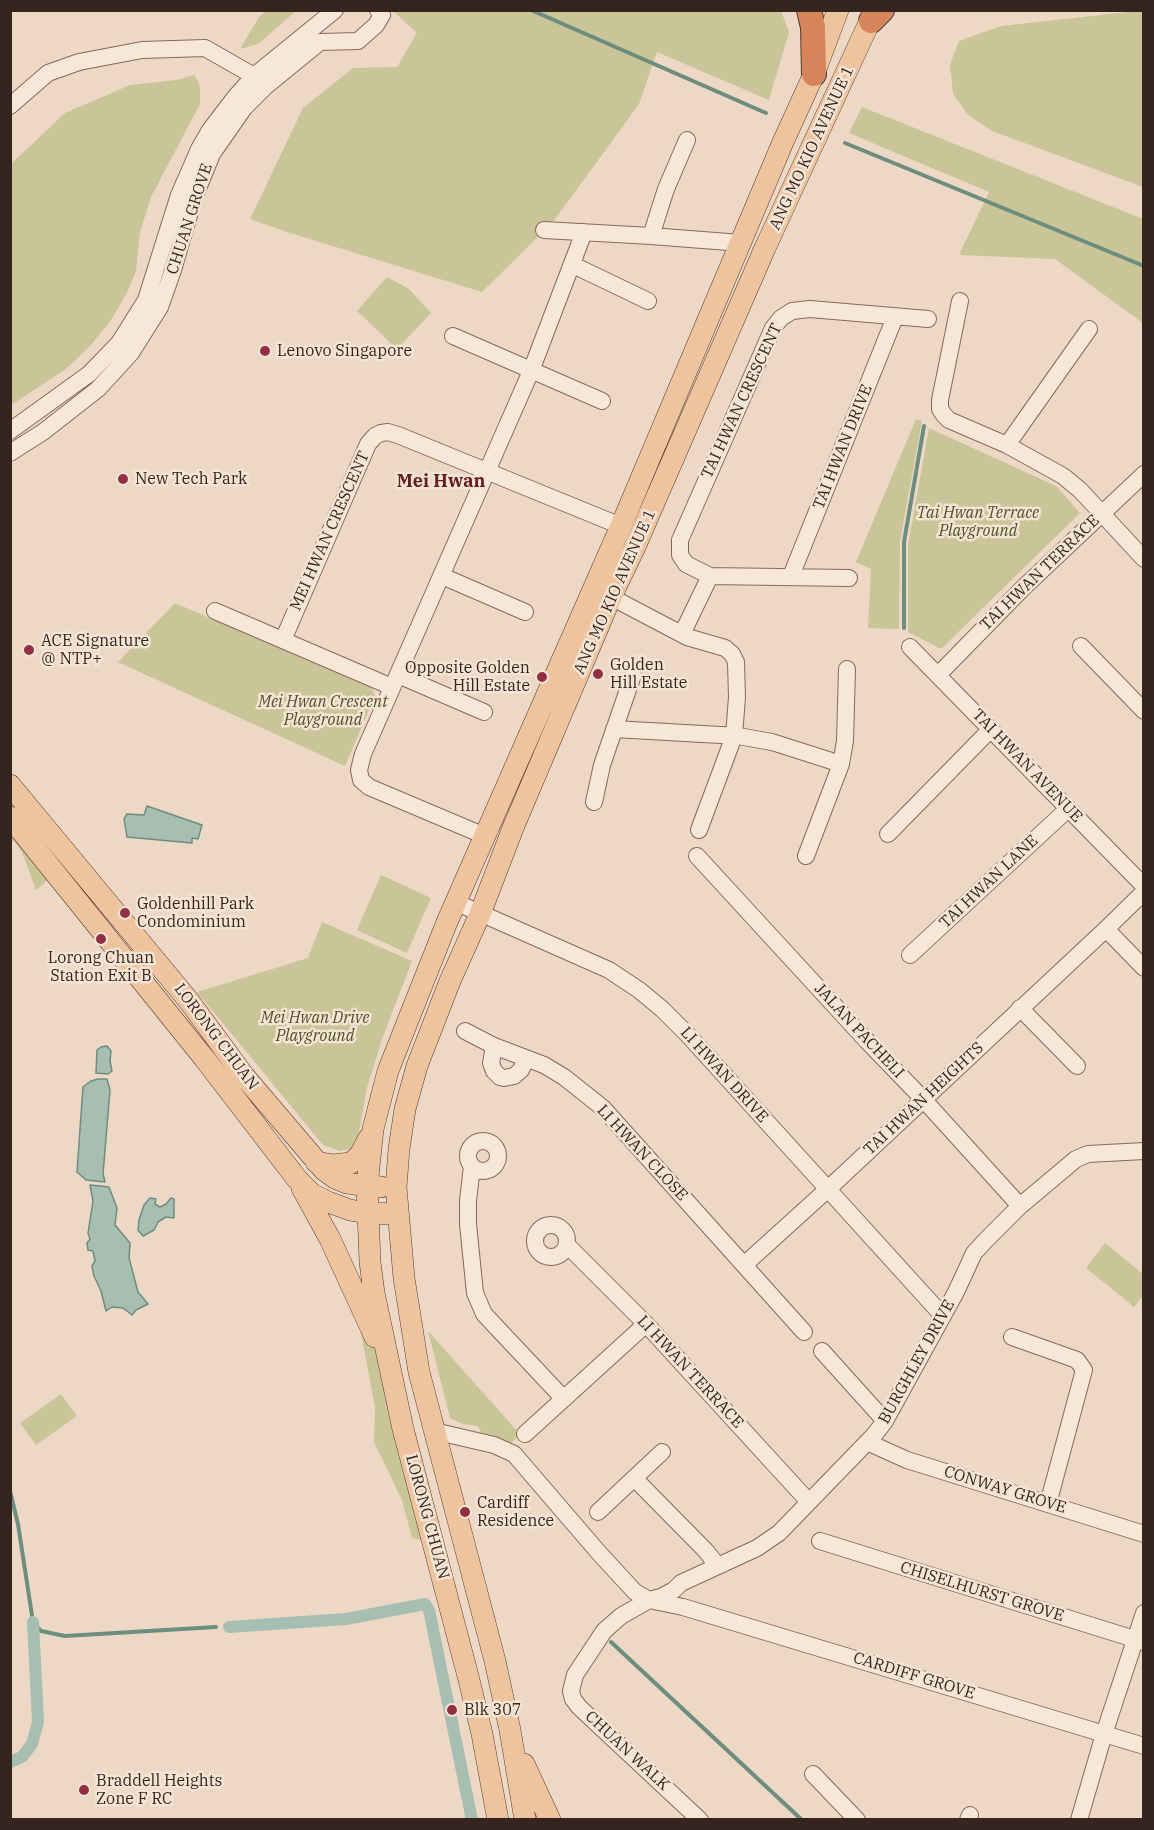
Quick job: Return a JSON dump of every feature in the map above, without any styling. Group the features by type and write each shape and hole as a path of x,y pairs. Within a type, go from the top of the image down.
{"highway":[{"path":"809,10 813,27 814,74"}],"main road":[{"name":"ANG MO KIO AVENUE 1","path":"367,1186 373,1129 387,1071 455,902 621,526 783,142 814,74 838,10"},
{"name":"ANG MO KIO AVENUE 1","path":"396,1187 403,1123 417,1066 450,981 611,597 765,248 876,14"},
{"name":"LORONG CHUAN","path":"10,785 202,1017 244,1076 324,1170 347,1183 396,1187 404,1278 419,1371 495,1661 510,1730 525,1820"},
{"name":"LORONG CHUAN","path":"10,817 20,835 94,920 297,1179 312,1194 350,1210 398,1214"},
{"path":"94,920 99,910 111,906"},
{"path":"186,1037 197,1033 202,1017"},
{"path":"316,1161 333,1166 351,1163 364,1149 373,1129"},
{"path":"297,1179 330,1239 391,1372"},
{"name":"LORONG CHUAN","path":"367,1186 370,1262 374,1293 404,1429 482,1734 498,1820"},
{"path":"510,1730 532,1784 550,1820"}],"street":[{"name":"CHUAN GROVE","path":"10,453 43,432 98,389 131,353 160,307 194,198 212,154 260,81 335,10"},
{"name":"CHUAN GROVE","path":"10,431 89,374 119,343 146,300 179,195 199,150 210,130 236,96 320,42 358,41 376,25 382,15 378,10"},
{"path":"10,106 48,73 79,62 142,50 205,48 260,81"},
{"path":"651,236 666,189 687,140"},
{"path":"544,230 741,243"},
{"path":"485,836 369,787 361,780 359,770 361,759 531,370 584,232"},
{"path":"573,265 648,301"},
{"path":"960,301 940,409 949,420 1007,445 1063,476 1080,490 1143,559"},
{"name":"TAI HWAN CRESCENT","path":"849,578 710,576 686,564 680,555 680,540 776,322 786,314 803,309 928,319"},
{"name":"TAI HWAN DRIVE","path":"791,576 895,317"},
{"path":"1007,445 1089,329"},
{"path":"453,336 602,401"},
{"name":"MEI HWAN CRESCENT","path":"283,640 368,444 381,433 394,433 621,526"},
{"name":"TAI HWAN TERRACE","path":"938,675 1143,474"},
{"path":"442,576 525,612"},
{"path":"681,634 710,576"},
{"path":"611,597 681,634 725,648 735,657 738,673 734,736 699,830"},
{"path":"215,611 283,640 484,712"},
{"path":"1081,646 1143,711"},
{"name":"TAI HWAN AVENUE","path":"910,647 1143,886"},
{"path":"806,856 841,764 845,741 847,669"},
{"path":"594,802 602,765 633,675"},
{"path":"614,729 734,736 772,742 841,764"},
{"path":"888,834 991,729"},
{"name":"TAI HWAN LANE","path":"910,955 1068,809"},
{"name":"JALAN PACHELI","path":"697,856 867,1041 924,1099 1020,1206"},
{"name":"TAI HWAN HEIGHTS","path":"828,1189 1143,892"},
{"name":"LI HWAN DRIVE","path":"455,902 593,963 639,990 662,1009 943,1316"},
{"path":"1106,929 1143,968"},
{"path":"1020,1008 1077,1066"},
{"name":"LI HWAN CLOSE","path":"465,1031 494,1046 544,1065 564,1077 603,1108 804,1332"},
{"path":"494,1046 491,1063 494,1071 500,1077 514,1076 521,1070 526,1059"},
{"name":"BURGHLEY DRIVE","path":"649,1600 661,1597 681,1583 765,1543 779,1533 867,1442 885,1421 943,1316 974,1254 1020,1206 1081,1156 1104,1152 1143,1151"},
{"path":"472,1166 468,1224 475,1293 484,1314 564,1398"},
{"path":"744,1265 828,1189"},
{"name":"LI HWAN TERRACE","path":"567,1245 646,1324 809,1502"},
{"path":"525,1434 646,1324"},
{"path":"1012,1337 1077,1360 1084,1370 1048,1504"},
{"path":"822,1351 885,1421"},
{"name":"CARDIFF GROVE","path":"434,1431 494,1445 514,1454 635,1592 649,1600 683,1606 1143,1746"},
{"name":"CONWAY GROVE","path":"867,1442 907,1460 1143,1534"},
{"path":"598,1512 662,1452"},
{"path":"635,1479 717,1565"},
{"name":"CHISELHURST GROVE","path":"820,1541 1139,1641"},
{"path":"681,1583 679,1598 683,1606"},
{"name":"CHUAN WALK","path":"649,1600 621,1616 604,1631 575,1676 571,1695 579,1707 700,1820"},
{"path":"1079,1820 1104,1734 1139,1641 1143,1613"},
{"path":"813,1774 857,1820"}],"green space":[{"path":"267,10 296,11 258,44 240,49 259,17"},
{"path":"393,11 781,11 789,32 769,100 657,52 639,104 591,170 552,223 482,292 250,219 303,108 353,68 397,67 417,33"},
{"path":"1144,11 1143,187 992,131 968,115 953,94 950,65 959,41 1001,26"},
{"path":"194,75 200,89 200,104 151,197 140,232 136,271 127,293 111,320 91,345 66,369 11,405 11,164 65,113 130,85 177,80"},
{"path":"862,107 1143,219 1143,323 1055,259 959,255 989,192 849,133"},
{"path":"387,277 409,289 431,313 397,349 357,311"},
{"path":"916,419 922,421 900,541 899,629 868,628 871,569 856,562"},
{"name":"Tai Hwan Terrace Playground","path":"929,428 1056,486 1080,513 941,649 908,632 908,545"},
{"name":"Mei Hwan Crescent Playground","path":"175,603 372,688 375,696 345,766 118,662"},
{"path":"10,831 56,873 36,890 22,852 14,841 11,841"},
{"path":"381,875 431,898 407,953 357,930"},
{"name":"Mei Hwan Drive Playground","path":"322,922 412,961 382,1039 367,1088 357,1143 350,1149 340,1151 323,1145 197,992 308,958"},
{"path":"1105,1243 1143,1274 1143,1295 1134,1307 1086,1268"},
{"path":"370,1316 430,1542 412,1538 402,1500 374,1442 375,1407 360,1328"},
{"path":"428,1331 520,1434 511,1443 482,1434 478,1426 463,1424 450,1418"},
{"path":"61,1394 77,1416 36,1445 20,1423"}],"shaded area":[{"path":"147,806 202,825 198,839 192,838 192,843 127,837 124,819 127,814 144,815"},
{"path":"107,1046 111,1051 112,1071 108,1074 96,1073 97,1050"},
{"path":"98,1079 107,1079 110,1090 103,1174 105,1182 86,1180 77,1172 83,1087"},
{"path":"90,1185 109,1187 117,1208 115,1225 130,1243 129,1258 138,1292 148,1304 136,1310 132,1315 123,1308 112,1307 106,1311 94,1276 93,1251 88,1250 87,1243 90,1239 88,1233 93,1201"},
{"path":"150,1198 156,1199 155,1204 160,1207 171,1198 174,1199 174,1218 166,1217 158,1222 154,1230 143,1236 138,1230 139,1220 144,1205"}],"waterway":[{"path":"531,10 766,113"},
{"path":"845,143 1144,266"},
{"path":"904,628 904,542 924,426"},
{"path":"10,1491 18,1524 33,1622 41,1631 65,1636 216,1627"},
{"path":"229,1627 346,1619 425,1604 429,1610 472,1820"},
{"path":"10,1762 22,1757 32,1744 38,1722 33,1622"},
{"path":"611,1642 802,1820"}],"place":[{"name":"Lenovo Singapore","path":"265,351"},
{"name":"New Tech Park","path":"123,479"},
{"name":"ACE Signature @ NTP+","path":"29,650"},
{"name":"Golden Hill Estate","path":"598,674"},
{"name":"Opposite Golden Hill Estate","path":"542,677"},
{"name":"Goldenhill Park Condominium","path":"125,913"},
{"name":"Lorong Chuan Station Exit B","path":"101,939"},
{"name":"Cardiff Residence","path":"465,1512"},
{"name":"Blk 307","path":"452,1710"},
{"name":"Braddell Heights Zone F RC","path":"84,1790"}],"district":[{"name":"Mei Hwan","path":"441,482"}]}
